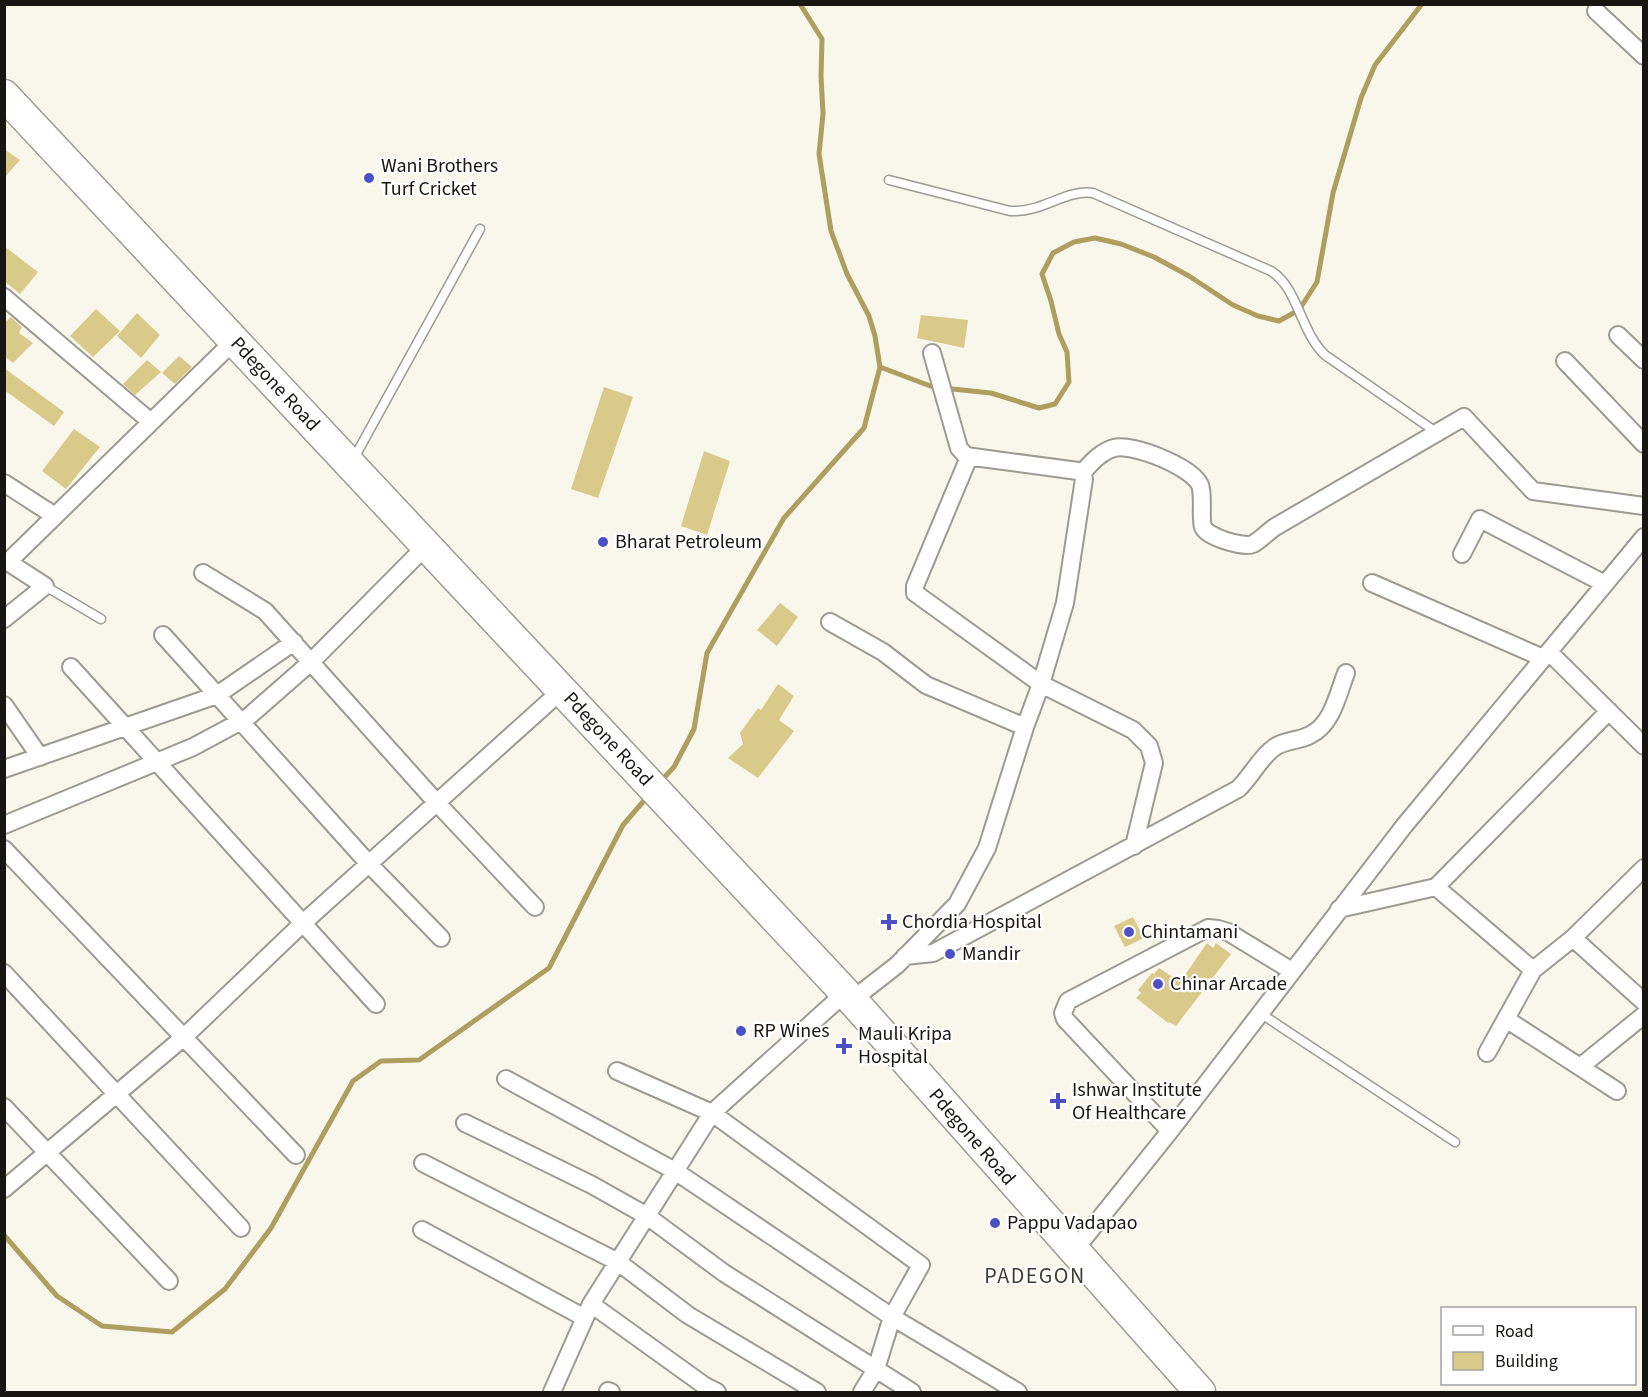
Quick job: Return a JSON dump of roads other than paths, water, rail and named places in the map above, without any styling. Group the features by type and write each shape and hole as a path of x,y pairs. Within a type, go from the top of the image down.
{"highway":[{"name":"Pdegone Road","path":"4,94 848,996 1073,1252 1200,1392"}],"street":[{"path":"1596,11 1644,56"},
{"path":"4,297 151,422"},
{"path":"1618,335 1644,360"},
{"path":"4,620 45,586 8,562 235,340"},
{"path":"932,353 959,448 966,456 1082,473"},
{"path":"1565,361 1644,444"},
{"path":"1082,473 1101,454 1115,448 1132,448 1171,463 1189,474 1200,485 1203,526 1210,535 1237,544 1251,545 1275,527 1464,417 1533,491 1644,506"},
{"path":"969,457 915,586 915,593 1041,684 1133,730 1149,746 1154,763 1134,846"},
{"path":"552,1392 588,1311 712,1113 848,996 905,957 957,903 987,848 1065,603 1084,479 1082,473"},
{"path":"4,483 55,516"},
{"path":"1462,554 1480,519 1605,584"},
{"path":"1073,1252 1170,1131 1404,826 1644,537"},
{"path":"4,825 193,747 242,721 311,662 426,545"},
{"path":"204,573 266,611 437,803 535,908"},
{"path":"1372,583 1546,655 1609,711 1644,746"},
{"path":"830,622 883,652 926,685 1025,727"},
{"path":"163,635 369,864 441,938"},
{"path":"4,769 217,694 294,642"},
{"path":"71,667 376,1004"},
{"path":"905,957 933,953 1238,789 1273,748 1308,736 1320,729 1328,718 1346,673"},
{"path":"4,1189 184,1037 303,923 562,690"},
{"path":"4,705 40,756"},
{"path":"1339,909 1436,887 1609,711"},
{"path":"4,849 296,1155"},
{"path":"1487,1053 1533,970 1573,938 1642,874"},
{"path":"1436,887 1533,970"},
{"path":"1170,1131 1065,1019 1064,1006 1068,1001 1208,928 1218,928 1228,932 1292,971"},
{"path":"1573,938 1644,1002"},
{"path":"4,973 241,1228"},
{"path":"1580,1067 1644,1015"},
{"path":"1506,1019 1617,1090"},
{"path":"617,1071 712,1113 921,1265 892,1317 876,1369 874,1368 862,1392"},
{"path":"506,1079 675,1171 892,1317 1018,1392"},
{"path":"4,1107 169,1281"},
{"path":"465,1123 592,1185 647,1216 724,1273 912,1392"},
{"path":"423,1163 618,1262 688,1315 817,1392"},
{"path":"422,1230 588,1311 717,1392"}],"lane":[{"path":"889,180 1010,211 1024,212 1080,193 1093,193 1270,271 1284,280 1311,338 1325,355 1436,432"},
{"path":"351,464 480,229"},
{"path":"45,586 101,619"},
{"path":"1260,1013 1455,1142"}],"waterway":[{"path":"660,782 674,767 694,729 707,653 784,518 864,428 880,367 869,316 847,274 831,231 819,154 823,114 822,39 800,4"},
{"path":"880,367 933,387 991,393 1039,408 1055,404 1069,382 1067,352 1059,334 1042,274 1053,253 1074,242 1095,238 1121,244 1154,257 1189,276 1233,305 1258,316 1279,321 1299,310 1317,282 1333,193 1361,98 1375,65 1422,4"},
{"path":"4,1235 57,1296 102,1326 172,1332 225,1289 271,1228 353,1081 381,1061 419,1060 549,968 623,825 648,796"}],"place":[{"name":"Wani Brothers Turf Cricket","path":"369,178"},
{"name":"Bharat Petroleum","path":"603,542"},
{"name":"Chordia Hospital","path":"889,922"},
{"name":"Chintamani","path":"1129,932"},
{"name":"Mandir","path":"950,954"},
{"name":"Chinar Arcade","path":"1158,984"},
{"name":"RP Wines","path":"741,1031"},
{"name":"Mauli Kripa Hospital","path":"844,1046"},
{"name":"Ishwar Institute Of Healthcare","path":"1058,1101"},
{"name":"Pappu Vadapao","path":"995,1223"}],"district":[{"name":"PADEGON","path":"1035,1276"}]}
